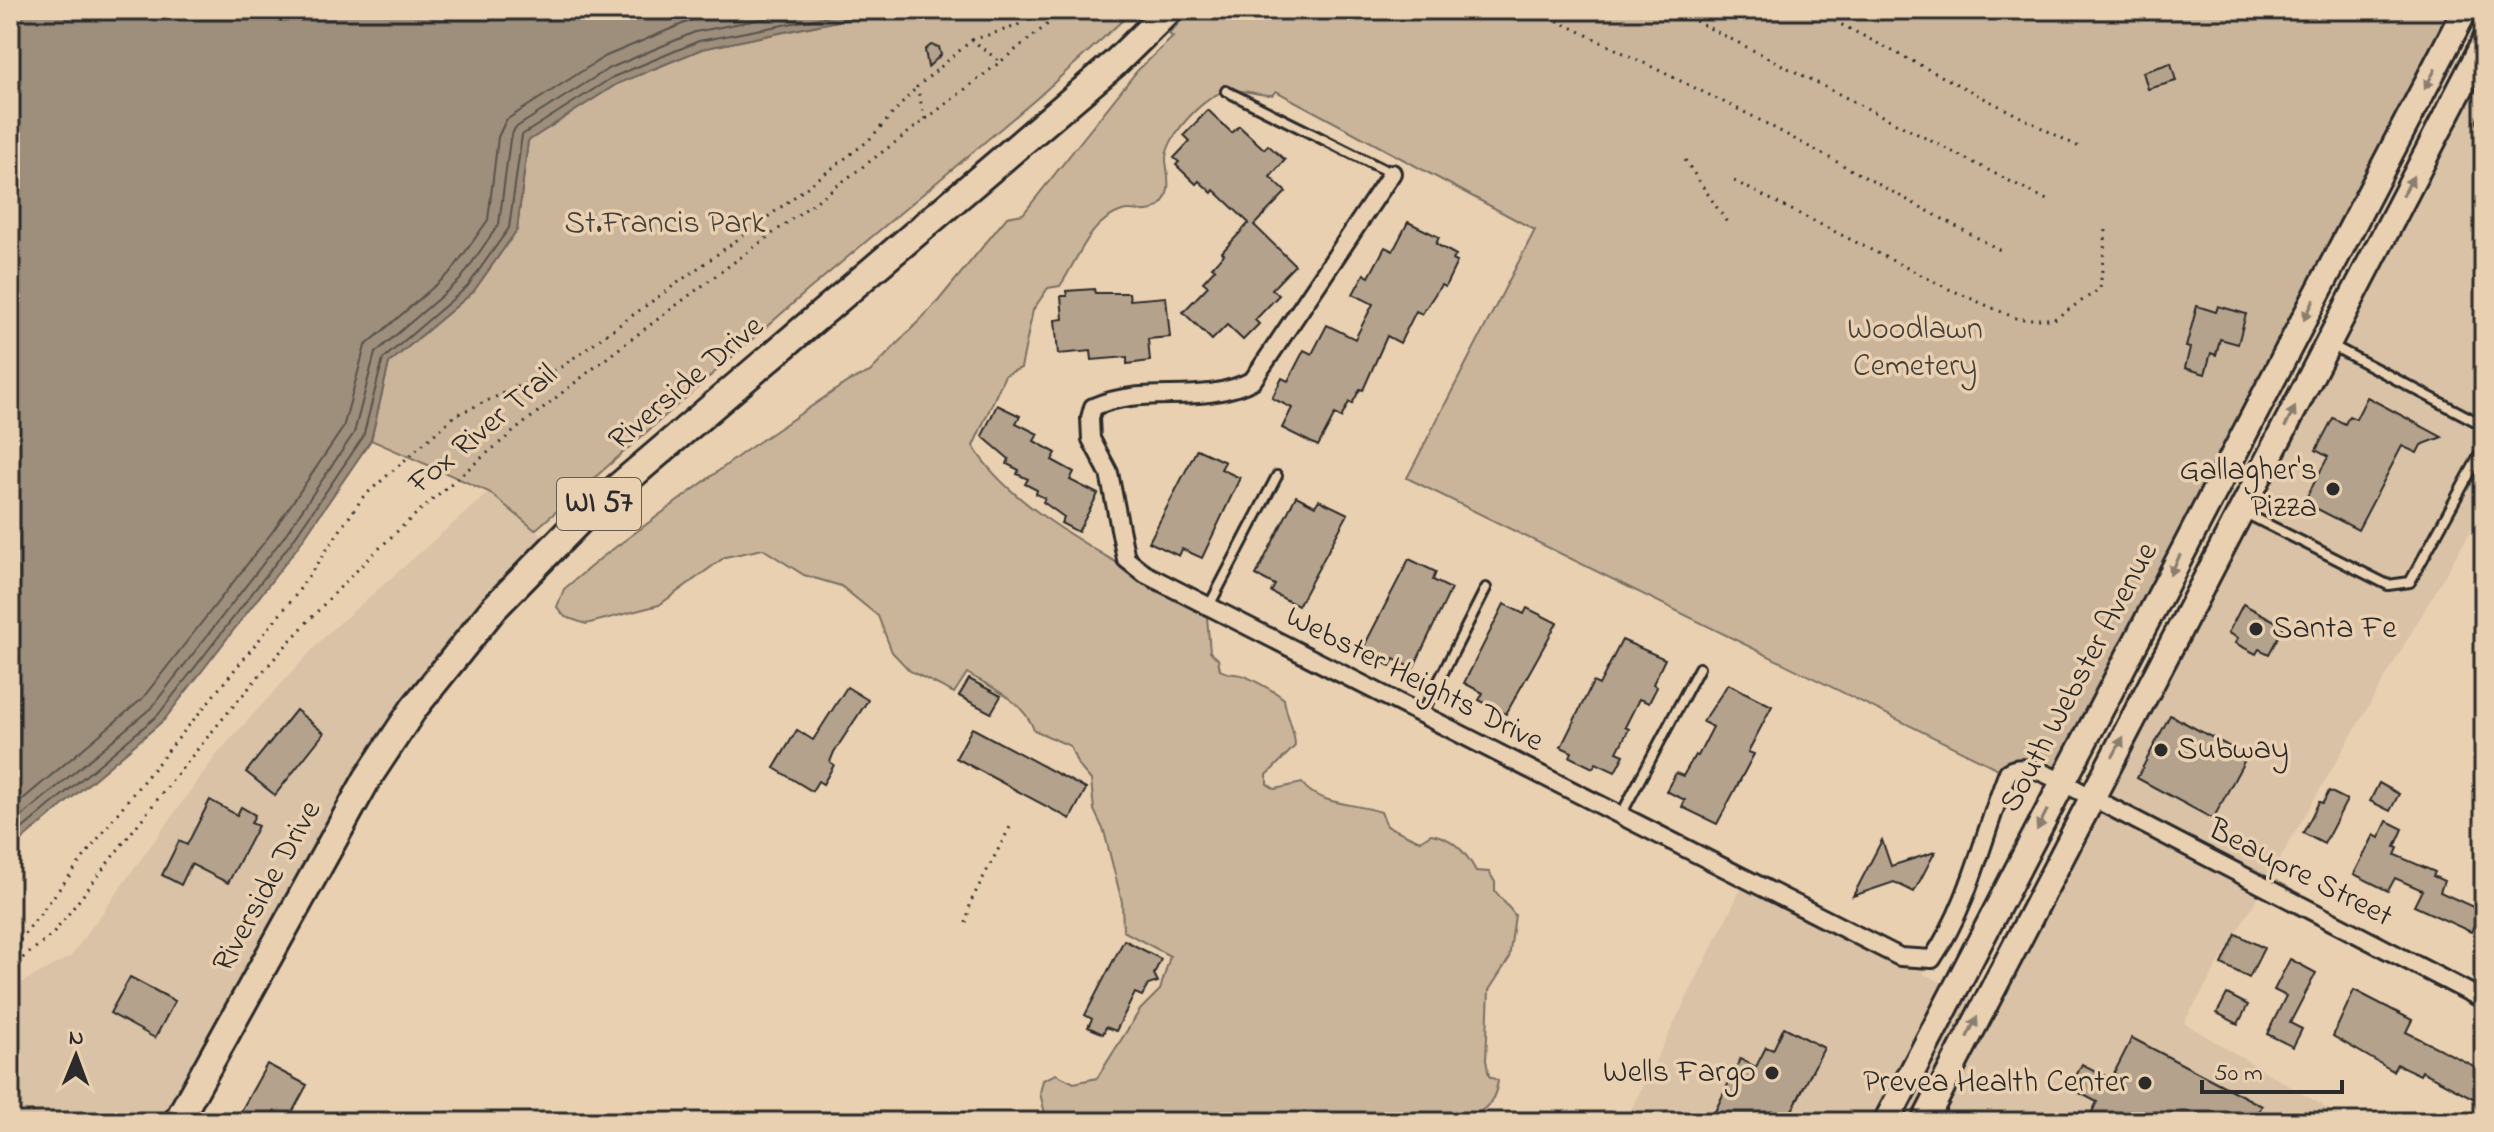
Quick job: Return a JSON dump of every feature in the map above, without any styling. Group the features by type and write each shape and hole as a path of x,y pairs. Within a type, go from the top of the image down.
{"main road":[{"name":"Riverside Drive","path":"177,1122 367,779 414,708 494,608 583,517 1102,74 1169,10"},
{"name":"South Webster Avenue","path":"1886,1122 2465,10"},
{"name":"South Webster Avenue","path":"1924,1122 2484,43"}],"street":[{"name":"Webster Heights Drive","path":"1392,173 1253,380 1217,395 1112,398 1093,407 1091,439 1109,473 1126,559 1145,574 1209,607 1900,957 1932,959 1968,889 2008,772 2013,769 2034,771 2091,797"},
{"name":"Beaupre Street","path":"2091,797 2484,1000"}],"lane":[{"path":"1226,91 1392,173"},
{"path":"2327,343 2483,425 2484,436"},
{"path":"2242,511 2388,585 2410,582 2484,447"},
{"path":"1209,607 1277,476"},
{"path":"1422,715 1486,588"},
{"path":"1621,816 1699,668"}],"path":[{"path":"10,953 137,789 295,596 363,497 456,415 561,367 760,223 868,141 917,87 972,40 1017,26 1034,10"},
{"name":"Fox River Trail","path":"10,968 53,934 152,805 270,661 423,508 635,333 925,119 1065,10"},
{"path":"1536,10 1752,116 2000,250"},
{"path":"1674,10 2047,200"},
{"path":"1813,10 2079,147"},
{"path":"972,40 1000,62"},
{"path":"917,87 925,119"},
{"path":"1685,160 1728,224"},
{"path":"1734,181 1949,289 2018,319 2054,319 2100,289 2106,230"},
{"path":"966,923 971,901 1010,827"}],"shaded area":[{"path":"2484,43 2484,508 2184,1023 2350,1122 1625,1122 1746,879 1923,959 1924,974 1984,1003"},
{"path":"489,492 554,545 453,657 177,1122 10,1122 10,989 71,956 217,754 326,635"}],"green space":[{"name":"St.Francis Park","path":"891,10 1134,10 1036,99 806,292 535,530 489,492 371,440 389,363 473,292 517,230 528,141 617,84 702,49"},
{"name":"Woodlawn Cemetery","path":"1191,10 2476,10 2074,777 2027,759 1998,769 1407,478 1535,230 1276,91 1272,95 1229,90 1209,99 1179,129 1167,151 1168,191 1163,202 1149,211 1122,211 1100,224 1060,286 1048,288 1033,310 1021,368 1005,375 973,446 1018,497 1048,520 1207,617 1210,652 1218,659 1220,670 1245,676 1284,699 1295,746 1267,775 1267,784 1275,789 1302,783 1317,796 1381,812 1387,826 1420,841 1431,834 1445,838 1463,852 1476,871 1489,872 1495,882 1495,891 1515,915 1509,959 1489,990 1486,1060 1489,1076 1498,1081 1489,1105 1453,1122 1047,1122 1040,1093 1043,1080 1056,1074 1074,1083 1097,1078 1140,1010 1160,990 1170,956 1123,931 1122,902 1104,831 1094,810 1091,780 1078,765 1070,746 1034,730 1015,703 967,673 954,693 910,671 892,652 878,616 841,586 804,575 763,549 725,557 659,605 586,624 565,617 557,607 564,589 601,558 744,452 849,381 870,372 939,300 1007,217 1023,214 1137,71 1173,37 1169,34"}],"water":[{"path":"10,10 891,10 702,49 617,84 528,141 517,230 473,292 389,363 371,440 297,548 164,720 10,850"}],"building":[{"path":"931,45 939,47 941,55 928,67 925,50"},
{"path":"2171,63 2176,81 2148,89 2143,72"},
{"path":"1208,110 1232,133 1239,126 1264,149 1268,145 1285,160 1270,177 1286,192 1254,225 1295,265 1272,289 1279,295 1255,320 1259,324 1243,340 1227,325 1212,340 1183,312 1208,286 1203,282 1215,269 1212,267 1249,223 1214,190 1212,193 1199,181 1196,184 1176,165 1179,162 1174,158 1190,141 1184,135"},
{"path":"1408,222 1439,237 1436,244 1456,255 1453,260 1457,262 1445,287 1441,285 1422,314 1416,311 1400,343 1387,336 1363,390 1360,389 1352,404 1349,402 1341,418 1335,414 1318,446 1282,428 1292,408 1272,398 1282,378 1288,381 1304,350 1312,354 1327,325 1355,339 1373,304 1353,294 1364,274 1369,277 1385,247 1393,251"},
{"path":"1094,289 1095,293 1129,293 1130,300 1166,297 1170,337 1148,339 1150,361 1127,364 1127,357 1092,360 1091,351 1058,354 1055,320 1063,319 1061,296 1067,296 1066,291"},
{"path":"2197,306 2216,312 2218,306 2246,314 2238,344 2220,339 2216,355 2211,353 2205,374 2185,368 2190,348 2186,347"},
{"path":"2367,397 2442,437 2421,445 2417,453 2402,446 2358,530 2304,502 2328,457 2316,450 2333,418 2345,424 2349,416 2356,419"},
{"path":"997,405 1020,416 1016,423 1038,434 1034,441 1056,453 1052,460 1074,472 1070,480 1098,494 1078,532 1061,523 1064,517 1043,502 1045,498 1036,494 1037,490 1025,484 1028,479 1017,474 1019,470 1007,464 1009,459 982,436"},
{"path":"1197,449 1225,462 1221,469 1240,478 1202,558 1182,549 1179,556 1149,542"},
{"path":"1296,496 1315,506 1319,500 1348,514 1298,606 1271,592 1275,585 1256,575"},
{"path":"1409,559 1436,572 1433,580 1451,589 1413,669 1394,659 1390,666 1361,652"},
{"path":"1504,604 1524,614 1527,608 1557,623 1506,714 1479,700 1483,693 1464,683"},
{"path":"2243,604 2284,626 2269,654 2259,649 2256,654 2235,643 2238,638 2228,633"},
{"path":"1622,640 1665,659 1653,684 1657,687 1649,703 1639,699 1625,727 1629,729 1617,752 1624,755 1615,772 1596,763 1593,768 1570,757 1572,752 1561,747 1593,682 1599,685"},
{"path":"969,679 1001,696 991,713 959,696"},
{"path":"1728,684 1772,706 1748,752 1754,754 1717,824 1682,807 1685,800 1666,791 1676,773 1683,776 1695,755 1698,756 1713,727 1703,722"},
{"path":"847,687 868,700 834,752 830,762 834,765 823,784 818,781 812,791 774,768 797,730 813,740"},
{"path":"296,710 324,733 275,795 246,772"},
{"path":"2170,715 2247,756 2213,819 2137,778"},
{"path":"972,728 1086,789 1070,819 956,758"},
{"path":"2379,783 2399,794 2390,811 2370,801"},
{"path":"2329,791 2347,800 2324,844 2303,833 2319,802 2323,803"},
{"path":"210,800 237,815 241,807 255,815 251,823 258,826 228,883 191,864 181,885 162,875 179,841 187,845"},
{"path":"2387,821 2403,829 2395,855 2435,872 2433,876 2444,881 2440,892 2482,911 2471,932 2414,906 2422,890 2395,878 2388,891 2354,874 2374,835 2379,838"},
{"path":"1882,840 1891,866 1935,852 1914,892 1894,882 1853,896"},
{"path":"2236,934 2264,948 2249,978 2222,964"},
{"path":"1124,940 1161,959 1154,974 1158,982 1148,985 1142,996 1135,993 1116,1031 1106,1027 1103,1034 1088,1027 1092,1019 1085,1015"},
{"path":"2290,959 2316,973 2290,1023 2302,1029 2293,1047 2267,1034 2286,996 2274,990"},
{"path":"130,977 175,1001 155,1038 110,1013"},
{"path":"2354,990 2412,1020 2406,1032 2484,1071 2484,1104 2422,1071 2420,1075 2397,1064 2393,1071 2333,1036"},
{"path":"2227,994 2248,1005 2238,1024 2217,1013"},
{"name":"Wells Fargo","path":"1784,1027 1824,1048 1786,1122 1710,1122 1740,1059 1756,1067 1766,1047 1773,1050"},
{"name":"Prevea Health Center","path":"2132,1038 2262,1106 2253,1122 2087,1122 2097,1102 2070,1088 2082,1064 2111,1079"},
{"path":"267,1064 307,1085 287,1122 235,1122"}],"place":[{"name":"Gallagher's Pizza","path":"2333,489"},
{"name":"Santa Fe","path":"2256,629"},
{"name":"Subway","path":"2161,750"},
{"name":"Wells Fargo","path":"1772,1073"},
{"name":"Prevea Health Center","path":"2145,1083"}]}
